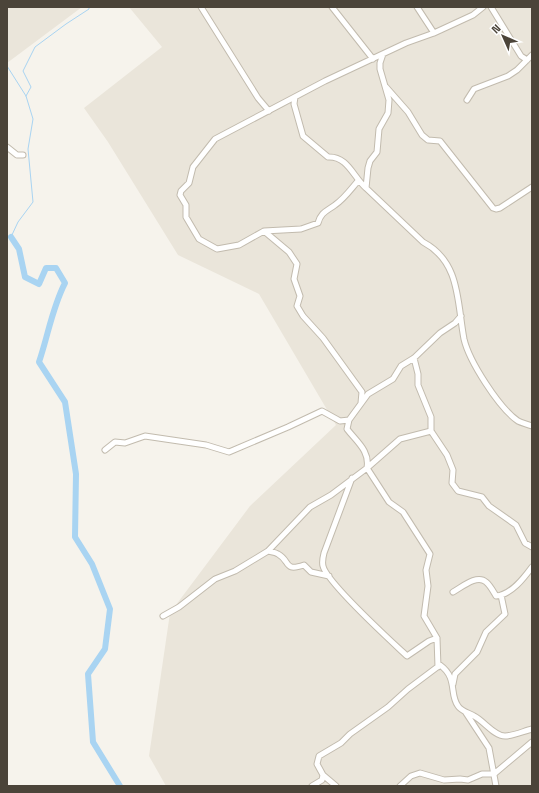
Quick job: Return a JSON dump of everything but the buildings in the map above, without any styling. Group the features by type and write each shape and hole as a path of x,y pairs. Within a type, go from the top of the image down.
{"street":[{"path":"201,7 258,98 269,110"},
{"path":"332,7 373,59"},
{"path":"417,7 434,33"},
{"path":"358,181 336,205 327,209 320,216 318,223 301,229 264,231 239,245 217,249 199,239 186,217 186,205 180,195 181,191 189,182 192,167 215,139 269,110 384,53 434,33 472,15 483,7"},
{"path":"491,7 520,56 527,60"},
{"path":"366,188 368,168 376,152 380,129 388,113 389,100 380,63 384,53"},
{"path":"467,100 474,89 508,76 532,55"},
{"path":"385,86 408,112 422,135 428,140 440,141 493,208 500,208 532,187"},
{"path":"295,97 294,104 303,136 328,157 337,156 344,161 358,181 423,242 441,254 457,287 465,341 480,374 493,394 512,416 519,422 532,426"},
{"path":"7,148 17,156 23,155"},
{"path":"264,231 289,252 297,264 294,279 300,296 297,306 303,316 324,338 362,392 361,404"},
{"path":"438,667 437,638 424,616 428,586 426,570 430,554 403,512 389,502 367,468 369,460 367,454 347,429 349,420 368,394 393,379 401,366 414,358 440,333 455,323 461,316"},
{"path":"414,358 418,374 418,385 431,417 431,431 447,455 453,470 452,483 458,491 482,497 489,506 516,525 525,543 532,547"},
{"path":"106,450 115,442 125,443 145,436 206,444 230,452 288,428 322,410 340,421 349,420"},
{"path":"163,616 179,607 215,579 235,571 268,551 310,507 331,495 367,468 400,439 431,431"},
{"path":"352,478 324,553 322,565 329,576 364,616 407,656 429,641 437,638"},
{"path":"268,551 279,554 289,567 295,568 304,565 311,572 329,576"},
{"path":"453,592 477,579 487,583 496,596 501,595 517,584 532,567"},
{"path":"501,595 505,614 486,632 477,652 455,674 454,684 457,706 479,718 499,734 505,736 532,729"},
{"path":"336,786 323,776 317,764 319,756 341,743 350,734 388,707 408,689 438,667 442,666 454,684"},
{"path":"466,712 489,748 496,786"},
{"path":"400,786 411,776 420,773 444,780 468,780 482,774 494,774 532,742"},
{"path":"312,786 322,780 323,776"}],"shaded area":[{"path":"7,7 82,7 7,63"},
{"path":"129,7 532,7 532,786 166,786 149,756 170,613 250,506 336,425 259,294 178,255 108,142 84,108 162,47"}],"waterway":[{"path":"26,96 31,87 23,71 35,47 89,9 89,7"},
{"path":"7,66 26,96 33,119 28,149 33,202 18,222 11,237 7,237"},
{"path":"11,237 19,249 25,277 39,284 46,268 56,268 65,283 53,312 39,362 65,402 76,474 75,537 92,564 110,609 105,649 88,674 93,742 120,786"}]}
